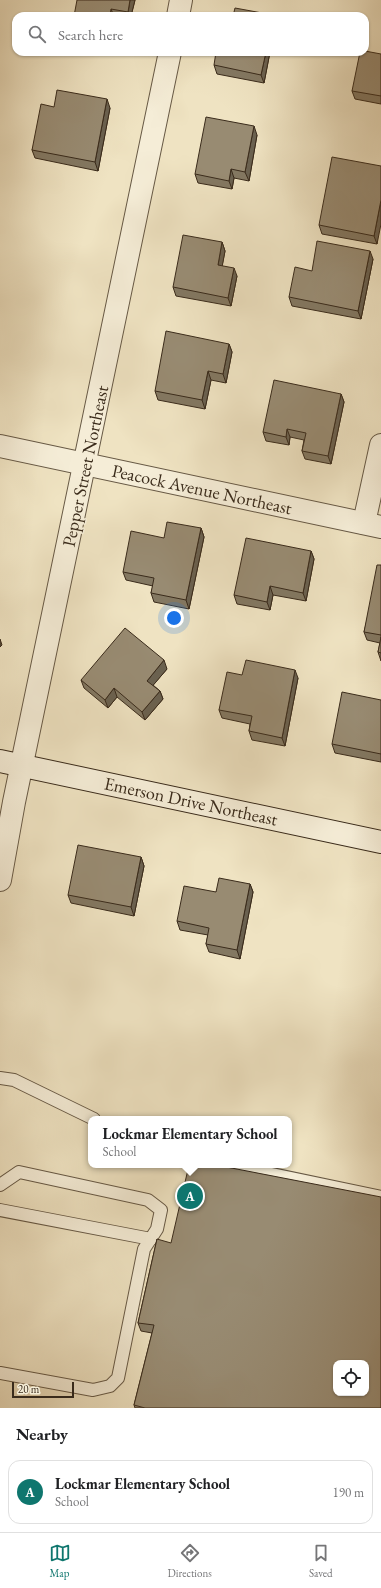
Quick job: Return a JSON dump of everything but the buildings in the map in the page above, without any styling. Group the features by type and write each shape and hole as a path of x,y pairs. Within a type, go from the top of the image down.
{"street":[{"path":"179,12 181,0"},
{"name":"Pepper Street Northeast","path":"0,880 22,766 169,56"},
{"path":"372,525 381,445"},
{"name":"Peacock Avenue Northeast","path":"0,446 372,525"},
{"name":"Emerson Drive Northeast","path":"0,761 381,842"}],"lane":[{"path":"0,1078 14,1080 88,1116"},
{"path":"243,1168 381,1198"},
{"path":"0,1185 19,1172 148,1200 161,1210 157,1229 144,1249 118,1378 110,1386 93,1390 0,1373"},
{"path":"0,1210 151,1239"}],"place":[{"name":"Lockmar Elementary School","path":"190,1196"}]}
